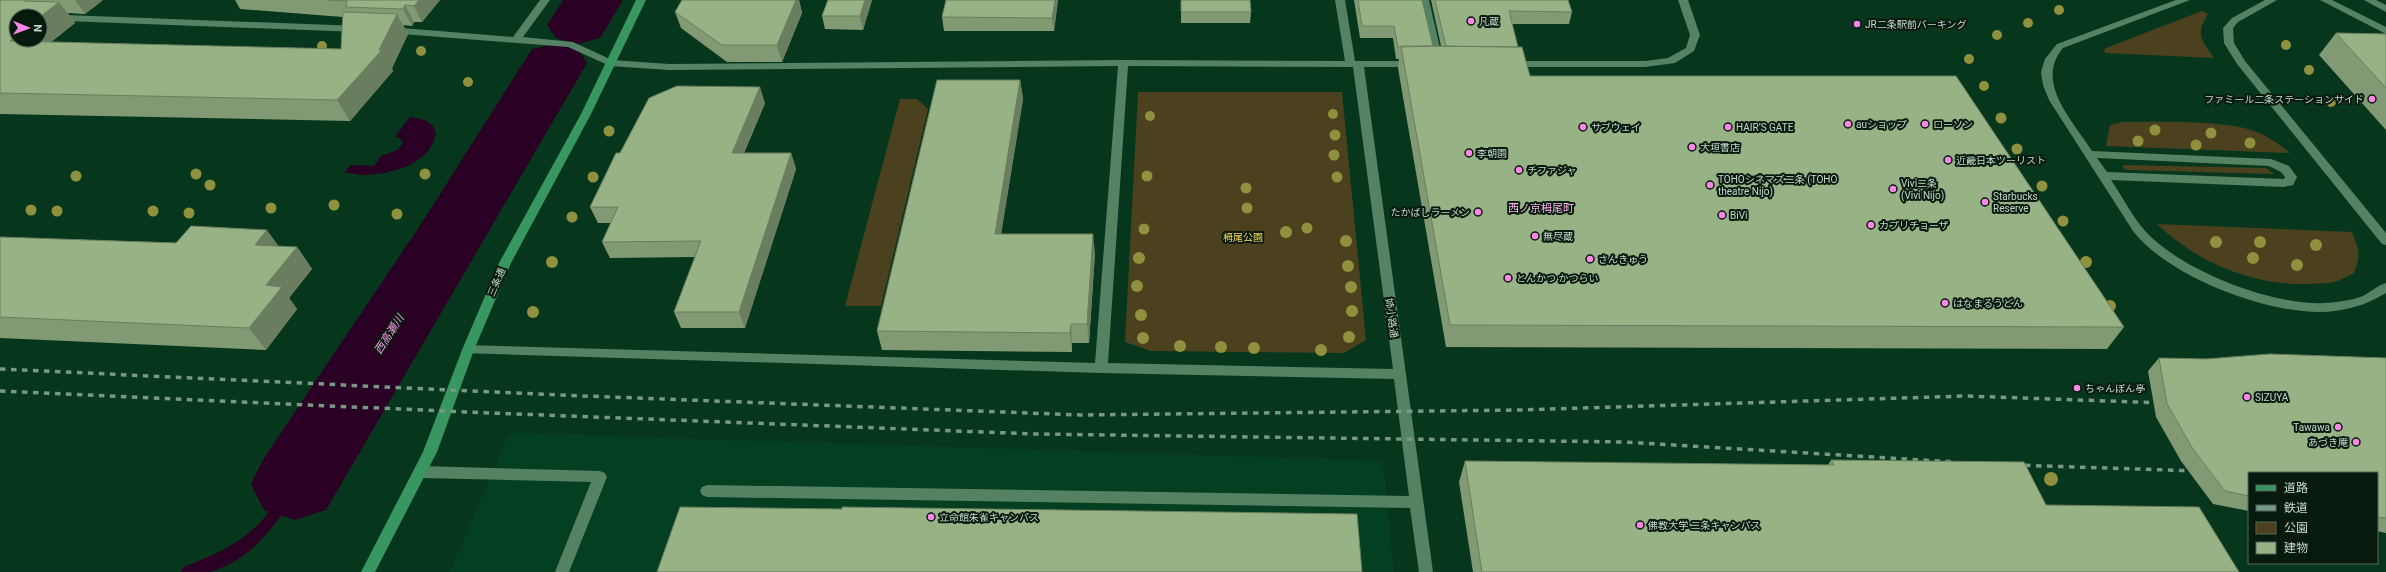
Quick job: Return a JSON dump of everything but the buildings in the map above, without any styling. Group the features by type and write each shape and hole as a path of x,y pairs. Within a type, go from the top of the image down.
{"main road":[{"name":"三条通","path":"368,572 430,452 468,350 505,263 586,114 641,0"}],"street":[{"path":"516,40 545,0"},
{"name":"姉小路通","path":"1340,0 1354,63 1426,572"},
{"path":"48,17 372,29 570,44 610,63 677,67 1123,63 1443,64 1424,0"},
{"path":"1502,64 1645,64 1671,61 1692,49 1695,35 1683,0"},
{"path":"2185,0 2060,46 2051,55 2046,74 2048,85 2054,100 2103,176 2149,243 2183,267 2221,286 2276,302 2329,307 2363,301 2380,294 2386,287"},
{"path":"2272,0 2235,20 2228,28 2229,43 2241,62 2386,241"},
{"path":"2325,0 2386,31"},
{"path":"2369,0 2386,8"},
{"path":"1101,368 1123,63"},
{"path":"2089,154 2271,163 2285,169 2291,177 2289,182 2284,183 2103,176"},
{"path":"468,350 1101,368 1399,374"},
{"path":"421,472 600,477 562,572"},
{"path":"707,491 1417,502"}],"shaded area":[{"path":"410,117 426,121 432,125 436,133 432,144 426,153 418,160 408,166 386,173 364,175 344,173 351,165 374,166 381,156 398,150 403,143 400,138 395,137"},
{"name":"立命館朱雀キャンパス","path":"509,433 1383,461 1394,572 450,572"}],"green space":[{"path":"2202,11 2208,14 2202,27 2201,37 2214,58 2105,53 2104,50 2106,48"},
{"name":"栂尾公園","path":"1138,92 1342,92 1366,340 1344,353 1151,351 1125,342"},
{"path":"900,99 917,99 928,109 881,306 845,306"},
{"path":"2122,122 2186,122 2234,126 2259,133 2290,153 2106,146 2110,125"},
{"path":"2123,165 2266,168 2274,174 2127,170 2123,168"},
{"path":"2157,224 2352,232 2358,248 2358,262 2354,273 2331,283 2288,284 2267,281 2247,276 2208,261 2173,238"}],"waterway":[{"name":"西高瀬川","path":"578,25 593,0"},
{"name":"西高瀬川","path":"295,484 449,239 555,63"},
{"name":"西高瀬川","path":"189,572 220,560 240,548 258,534 269,522 295,484"}],"railway":[{"path":"0,369 558,395 1081,415 1519,410 1966,396 2164,403"},
{"path":"0,391 465,412 1035,434 1624,442 1956,462"},
{"path":"2014,465 2198,471"}],"place":[{"name":"凡蔵","path":"1471,21"},
{"name":"JR二条駅前パーキング","path":"1857,24"},
{"name":"ファミール二条ステーションサイド","path":"2372,99"},
{"name":"auショップ","path":"1848,124"},
{"name":"ローソン","path":"1925,124"},
{"name":"サブウェイ","path":"1583,127"},
{"name":"HAIR’S GATE","path":"1728,127"},
{"name":"大垣書店","path":"1692,147"},
{"name":"李朝園","path":"1469,153"},
{"name":"近畿日本ツーリスト","path":"1948,160"},
{"name":"チファジャ","path":"1519,170"},
{"name":"TOHOシネマズ二条 (TOHO theatre Nijo)","path":"1710,185"},
{"name":"Vivi二条 (Vivi Nijo)","path":"1893,189"},
{"name":"Starbucks Reserve","path":"1985,202"},
{"name":"たかばしラーメン","path":"1478,212"},
{"name":"BiVi","path":"1722,215"},
{"name":"カプリチョーザ","path":"1871,225"},
{"name":"無尽蔵","path":"1535,236"},
{"name":"さんきゅう","path":"1590,259"},
{"name":"とんかつ かつらい","path":"1508,278"},
{"name":"はなまるうどん","path":"1945,303"},
{"name":"ちゃんぽん亭","path":"2077,388"},
{"name":"SIZUYA","path":"2247,397"},
{"name":"Tawawa","path":"2338,427"},
{"name":"あづき庵","path":"2356,442"},
{"name":"立命館朱雀キャンパス","path":"931,517"},
{"name":"佛教大学 二条キャンパス","path":"1640,525"}],"district":[{"name":"西ノ京栂尾町","path":"1541,208"}]}
